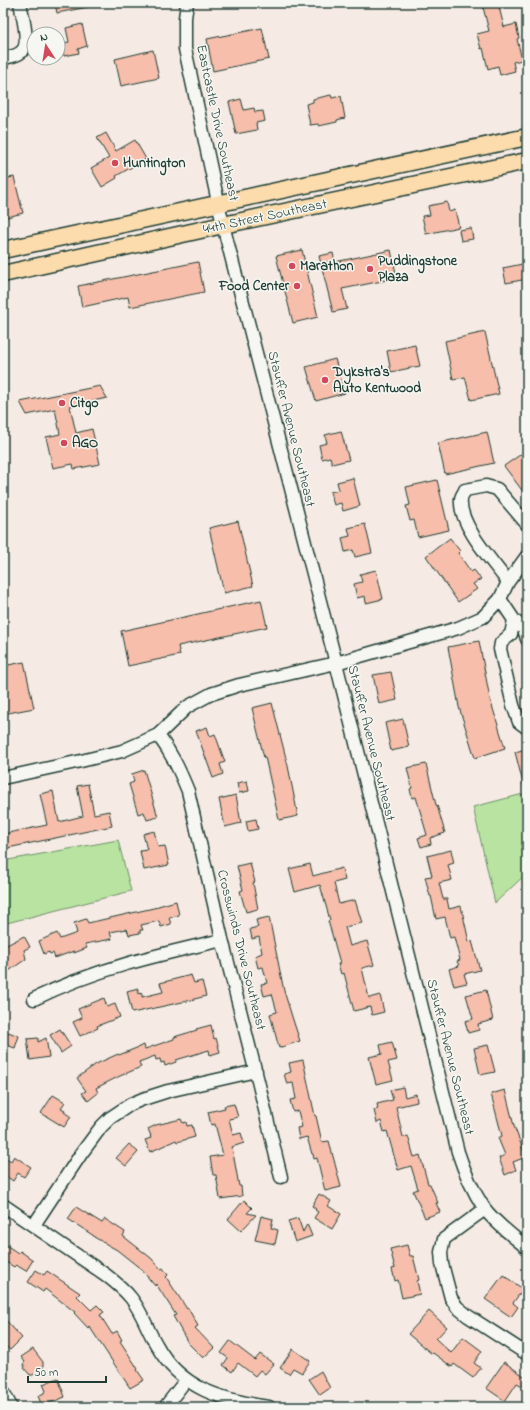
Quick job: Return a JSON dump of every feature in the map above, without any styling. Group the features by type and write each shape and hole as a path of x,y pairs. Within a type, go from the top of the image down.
{"main road":[{"name":"44th Street Southeast","path":"3,250 527,137"},
{"path":"486,171 485,161 488,153 493,147 503,142"},
{"path":"437,181 444,174 449,164 450,160 448,154"},
{"name":"44th Street Southeast","path":"3,274 223,225 527,162"},
{"path":"3,257 20,253 30,244"}],"street":[{"path":"3,58 22,52 25,48 26,38 20,3"},
{"name":"Eastcastle Drive Southeast","path":"187,3 184,18 185,48 223,225"},
{"name":"Stauffer Avenue Southeast","path":"223,225 336,663 462,1167 485,1209 527,1248"},
{"path":"508,582 469,529 463,513 461,498 465,490 486,486 497,489 527,524"},
{"path":"3,778 122,751 158,735 187,708 211,694 239,685 336,663 458,628 483,617 500,599 508,582 527,556"},
{"path":"500,599 514,620 524,629 527,639"},
{"path":"514,620 511,634 501,642 500,649 519,722 527,728"},
{"name":"Crosswinds Drive Southeast","path":"158,735 171,753 188,791 222,940 256,1071 281,1177"},
{"path":"34,999 80,979 114,967 222,940"},
{"path":"34,1225 81,1154 101,1127 110,1118 131,1104 143,1099 168,1091 256,1071"},
{"path":"3,1205 106,1275 122,1288 136,1305 161,1353 173,1368 186,1380 201,1389 232,1400 269,1407"},
{"path":"485,1209 444,1239 441,1252 442,1264 451,1298 457,1307 468,1316 527,1354"},
{"path":"165,1407 186,1380"},
{"path":"3,1390 11,1407"}],"green space":[{"path":"527,793 527,873 495,903 473,807"},
{"path":"118,840 131,891 3,924 3,861"}],"building":[{"path":"55,3 87,3 88,7 57,13"},
{"path":"482,3 498,3 504,27 516,24 519,38 517,39 522,60 513,62 515,71 500,75 498,66 488,69 483,48 481,49 477,34 489,31"},
{"path":"82,24 87,46 78,49 79,53 66,56 66,43 69,42 66,28"},
{"path":"262,28 269,59 213,71 207,39"},
{"path":"153,50 159,78 121,86 115,59"},
{"path":"331,95 332,98 341,96 345,118 337,120 337,122 319,126 318,124 310,125 306,104 313,102 313,99"},
{"path":"241,99 244,110 254,108 255,112 263,111 265,121 256,123 257,130 236,134 229,102"},
{"path":"106,133 116,151 135,140 146,159 116,176 117,178 102,187 91,168 109,158 97,138"},
{"path":"14,177 23,213 3,218 3,179"},
{"path":"447,202 449,212 455,210 459,227 426,234 422,216 430,215 428,206"},
{"path":"471,228 473,239 461,241 459,230"},
{"path":"302,250 318,317 293,323 276,256"},
{"path":"391,250 397,278 342,289 347,309 333,312 319,256 333,253 335,262"},
{"path":"198,262 204,292 130,307 128,297 82,307 78,286"},
{"path":"527,263 527,279 506,283 503,268"},
{"path":"485,332 499,394 471,400 465,377 453,379 445,341"},
{"path":"415,345 420,366 391,372 387,351"},
{"name":"Dykstra's Auto Kentwood","path":"335,359 345,393 316,401 306,367"},
{"path":"100,386 107,398 70,406 76,433 92,429 100,464 74,469 73,464 53,468 46,437 60,434 55,409 27,415 20,402"},
{"path":"341,431 349,460 332,464 330,457 322,459 319,445 327,443 325,435"},
{"path":"487,432 494,463 445,474 438,443"},
{"path":"527,450 527,497 504,466"},
{"path":"353,478 360,506 343,511 341,503 334,505 330,492 339,490 337,482"},
{"path":"437,480 449,530 418,537 414,520 410,521 406,506 410,505 406,487"},
{"path":"238,521 253,586 224,593 209,528"},
{"path":"365,524 372,553 355,557 353,550 345,552 342,538 350,536 348,528"},
{"path":"450,538 460,551 458,553 471,572 474,570 481,579 473,584 477,589 458,602 426,556"},
{"path":"376,570 383,599 366,603 365,596 357,598 354,584 362,582 360,574"},
{"path":"261,600 267,627 178,646 180,655 128,666 121,631"},
{"path":"479,641 490,699 505,748 475,758 459,707 448,647"},
{"path":"24,662 34,708 3,714 3,666"},
{"path":"391,672 397,700 379,704 373,675"},
{"path":"272,703 288,766 298,816 279,820 252,708"},
{"path":"403,719 409,747 391,751 385,723"},
{"path":"207,727 210,736 215,734 225,762 220,764 223,774 213,778 196,731"},
{"path":"526,749 527,787 524,787 515,752"},
{"path":"426,764 436,805 445,833 430,838 431,844 421,847 418,838 427,835 416,797 412,798 410,789 412,788 407,768"},
{"path":"144,770 158,817 147,820 144,812 138,814 129,784 134,782 132,774"},
{"path":"247,781 249,791 239,793 237,783"},
{"path":"88,784 94,814 109,811 112,826 3,849 3,834 47,825 40,794 53,791 59,822 83,816 77,786"},
{"path":"236,795 241,823 225,827 219,799"},
{"path":"256,819 258,829 248,831 246,821"},
{"path":"154,831 158,847 165,846 169,865 144,870 140,851 147,850 143,834"},
{"path":"451,850 454,863 448,865 452,880 439,883 443,899 447,899 449,909 461,906 469,942 472,941 480,970 464,974 467,983 454,986 449,969 459,966 457,961 460,960 454,937 450,938 445,917 436,919 425,877 432,876 427,856"},
{"path":"250,863 255,882 253,883 258,909 246,912 240,891 243,890 237,866"},
{"path":"310,864 313,876 342,868 345,880 334,883 339,904 355,900 362,923 345,927 350,946 367,941 374,965 362,968 369,998 380,995 384,1012 372,1015 370,1007 354,1011 344,973 341,974 338,964 340,963 320,885 295,892 289,869"},
{"path":"176,901 179,915 169,918 171,924 161,927 159,921 141,925 143,930 140,930 140,933 129,935 127,929 110,932 112,939 85,944 87,948 74,953 74,951 55,958 53,953 50,954 49,952 44,954 39,941 57,933 60,939 77,933 74,923 86,919 88,923 158,907"},
{"path":"269,917 284,991 300,1041 279,1048 270,1014 277,1012 272,994 264,996 261,984 267,983 263,967 258,968 255,956 262,953 259,937 252,939 250,929 258,927 256,920"},
{"path":"24,936 30,947 24,950 26,959 3,975 3,947"},
{"path":"191,975 194,983 202,981 206,996 132,1013 127,991 138,988 139,994 142,993 142,997 163,992 160,983"},
{"path":"486,990 493,1020 478,1024 479,1030 468,1033 465,1021 473,1019 466,995"},
{"path":"104,998 107,1007 115,1004 120,1017 97,1026 98,1028 80,1036 73,1022 82,1018 78,1009"},
{"path":"211,1025 214,1039 216,1038 220,1052 210,1055 209,1050 176,1060 176,1062 165,1066 164,1062 161,1063 160,1059 156,1060 155,1056 139,1062 141,1067 96,1088 98,1093 88,1101 82,1093 86,1091 77,1078 96,1064 118,1054 119,1055 144,1045 145,1049 174,1039 174,1037 197,1030 196,1029"},
{"path":"60,1029 71,1046 61,1053 50,1035"},
{"path":"8,1032 19,1036 15,1048 3,1044"},
{"path":"38,1038 38,1042 46,1038 49,1057 30,1060 27,1039"},
{"path":"392,1042 397,1060 388,1062 393,1080 376,1084 369,1057 382,1054 380,1045"},
{"path":"488,1045 495,1072 480,1075 474,1048"},
{"path":"303,1060 322,1142 329,1141 341,1187 325,1191 317,1158 314,1159 307,1137 299,1139 297,1128 302,1127 298,1111 293,1112 290,1100 296,1099 293,1083 287,1084 284,1074 291,1072 289,1063"},
{"path":"403,1087 405,1097 416,1094 417,1102 396,1107 403,1137 408,1136 414,1157 420,1155 428,1184 430,1184 440,1212 425,1218 413,1191 418,1189 411,1166 398,1170 387,1131 384,1132 381,1121 377,1123 374,1110 378,1109 377,1104 393,1100 390,1090"},
{"path":"505,1090 514,1126 526,1157 513,1162 516,1170 505,1175 499,1158 505,1155 498,1138 502,1136 491,1094"},
{"path":"53,1095 65,1102 61,1108 71,1117 64,1127 41,1113"},
{"path":"234,1104 238,1117 229,1119 233,1135 241,1133 244,1143 232,1147 242,1196 220,1199 216,1175 213,1175 210,1157 223,1155 215,1124 211,1125 208,1112"},
{"path":"181,1119 183,1123 186,1122 187,1126 192,1125 195,1137 177,1142 176,1140 150,1152 145,1140 151,1138 148,1129 156,1125"},
{"path":"129,1144 138,1152 126,1166 116,1158"},
{"path":"3,1156 11,1161 14,1156 31,1167 24,1177 18,1173 13,1181 3,1174"},
{"path":"319,1194 331,1201 328,1206 341,1214 332,1229 314,1218 318,1212 312,1206"},
{"path":"244,1200 252,1208 247,1213 256,1215 241,1231 228,1219"},
{"path":"76,1207 102,1223 105,1219 125,1232 123,1236 151,1258 161,1269 163,1268 168,1275 166,1277 187,1309 188,1308 198,1326 195,1328 214,1348 203,1358 188,1343 173,1316 176,1315 156,1284 155,1286 141,1269 117,1250 94,1237 68,1219"},
{"path":"261,1216 273,1219 271,1228 278,1230 275,1244 255,1240"},
{"path":"298,1218 303,1232 307,1224 312,1236 295,1242 288,1221"},
{"path":"3,1243 18,1253 20,1251 33,1260 26,1271 16,1265 14,1267 3,1260"},
{"path":"407,1245 410,1256 413,1256 419,1280 417,1281 420,1294 402,1298 398,1280 395,1281 392,1269 395,1268 390,1249"},
{"path":"36,1270 44,1275 47,1271 80,1293 77,1296 91,1310 97,1305 104,1312 100,1315 112,1334 117,1331 122,1340 120,1341 144,1380 130,1388 89,1326 88,1328 74,1313 75,1312 45,1289 43,1292 28,1282"},
{"path":"503,1275 523,1289 513,1303 518,1307 511,1317 485,1299"},
{"path":"429,1311 447,1327 436,1339 451,1353 463,1337 482,1351 474,1363 481,1368 473,1378 454,1364 452,1367 433,1353 432,1354 408,1334"},
{"path":"3,1317 22,1338 10,1350 3,1344"},
{"path":"230,1341 255,1360 260,1354 274,1364 265,1374 260,1370 255,1376 238,1363 232,1372 223,1365 228,1358 221,1353"},
{"path":"33,1349 43,1362 43,1368 33,1375 30,1375 24,1368 25,1367 23,1364 25,1362 21,1357"},
{"path":"293,1349 310,1361 302,1373 293,1368 289,1374 280,1368"},
{"path":"504,1362 527,1378 522,1386 517,1383 505,1401 486,1388"},
{"path":"321,1371 330,1388 320,1395 309,1379"},
{"path":"58,1378 65,1397 42,1406 38,1396 46,1391 43,1384"}],"place":[{"name":"Huntington","path":"115,163"},
{"name":"Marathon","path":"292,266"},
{"name":"Puddingstone Plaza","path":"370,269"},
{"name":"Food Center","path":"297,286"},
{"name":"Dykstra's Auto Kentwood","path":"325,380"},
{"name":"Citgo","path":"62,403"},
{"name":"AGO","path":"64,443"}]}
